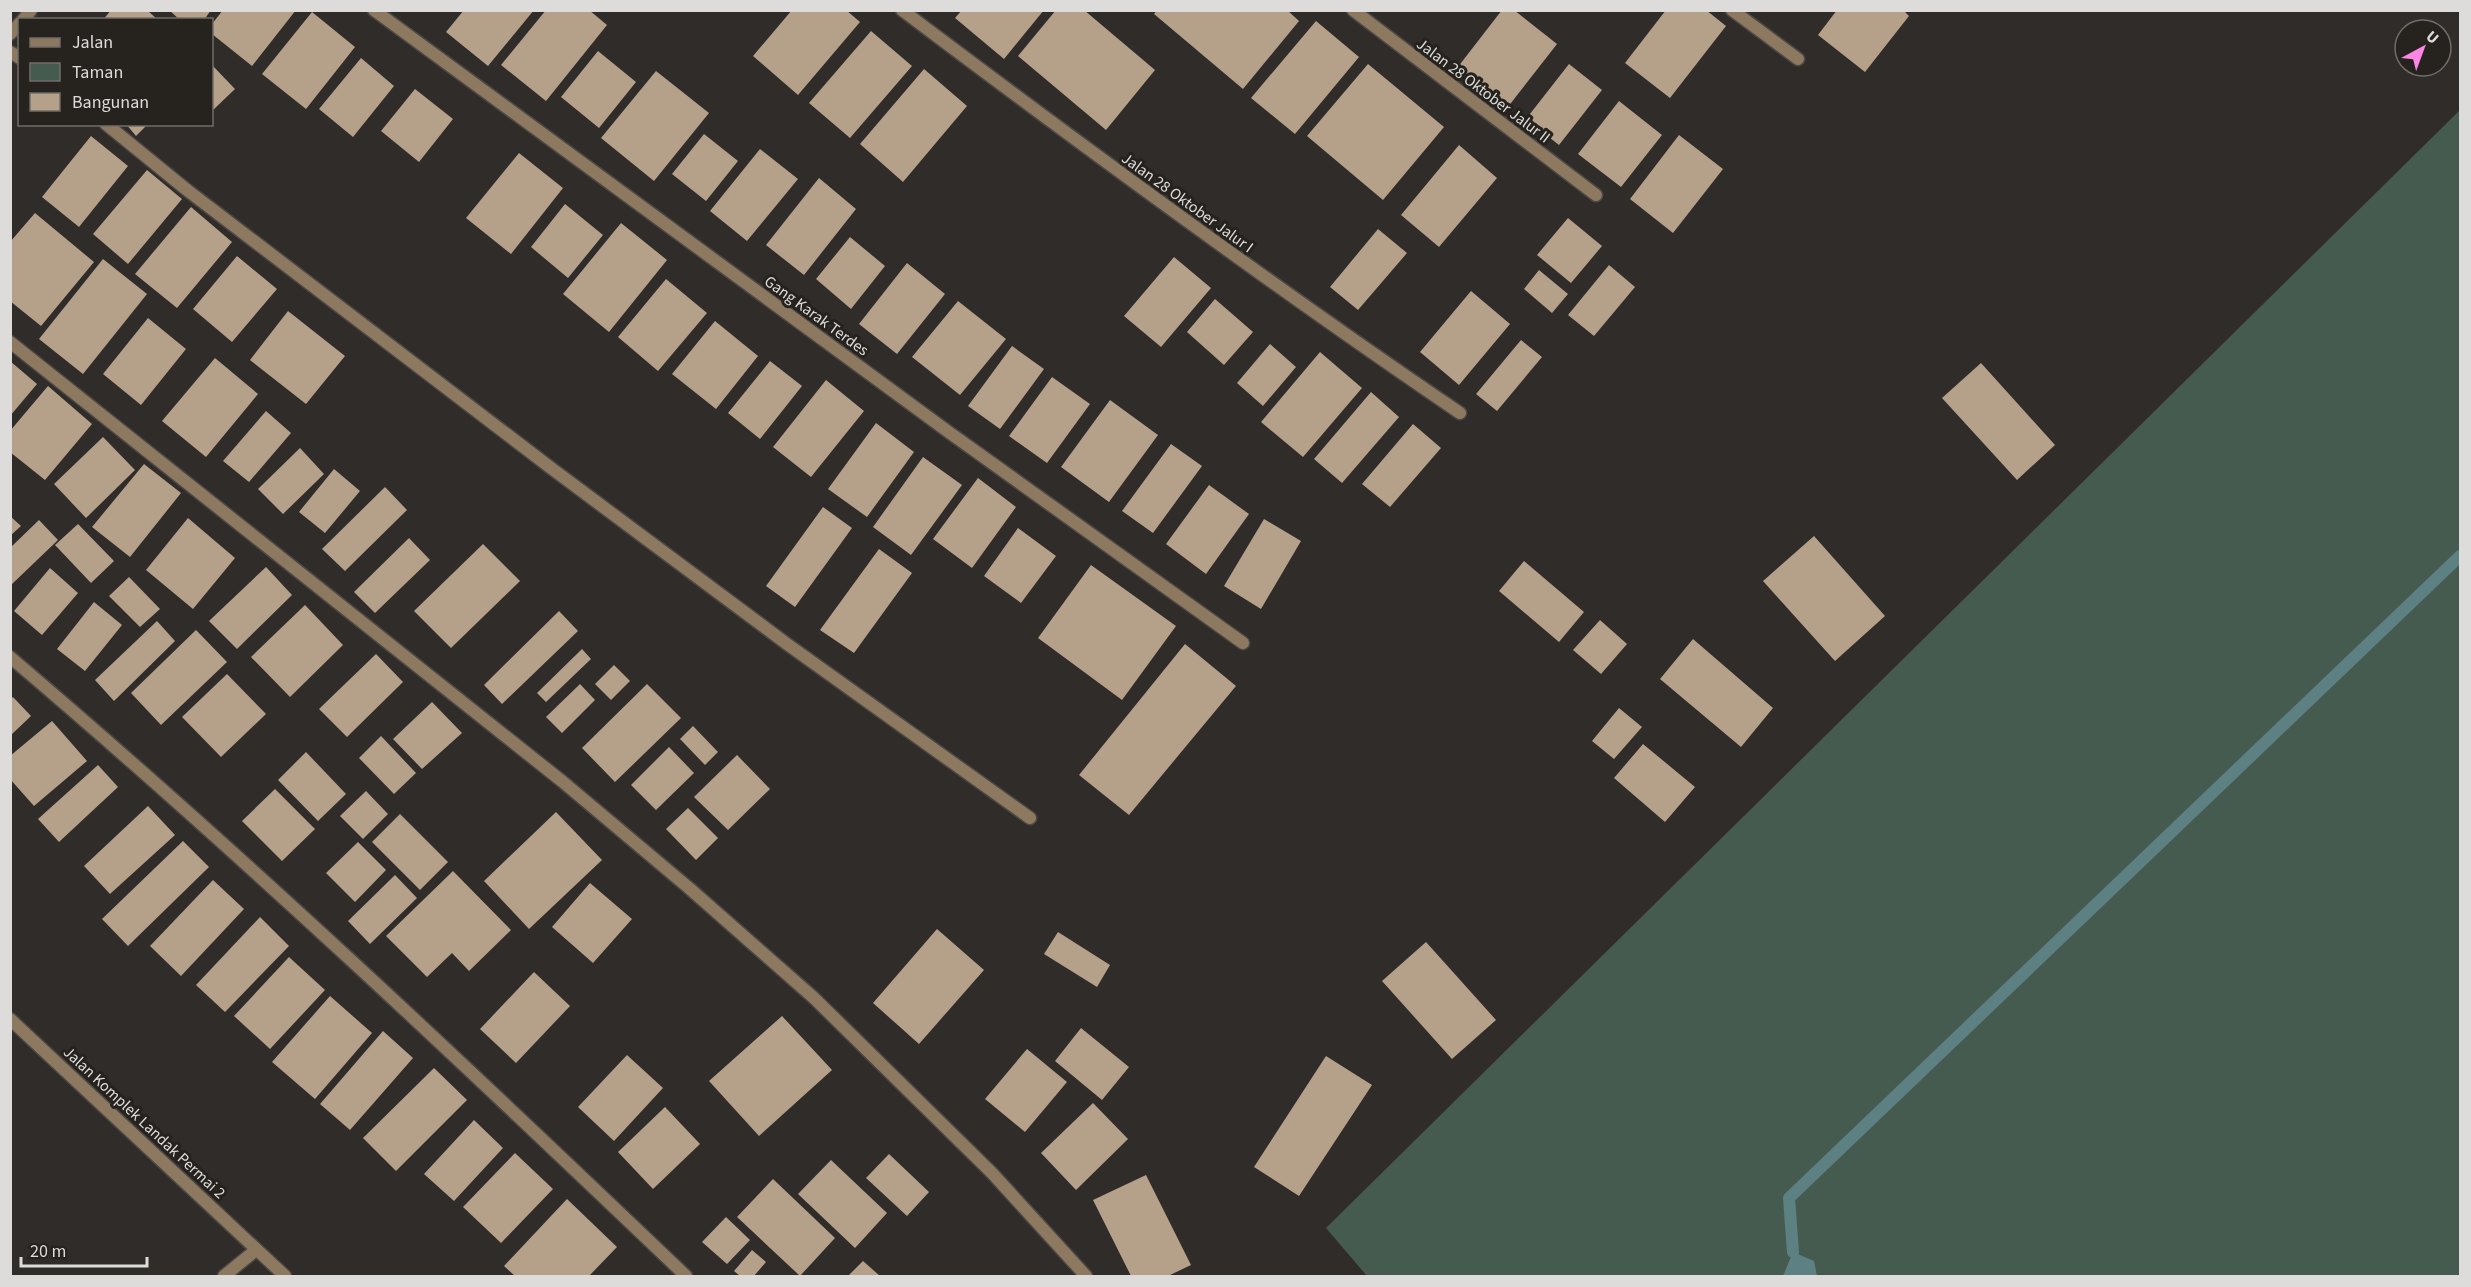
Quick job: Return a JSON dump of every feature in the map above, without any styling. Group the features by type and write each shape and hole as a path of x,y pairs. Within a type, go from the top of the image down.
{"street":[{"name":"Gang Karak Terdes","path":"374,10 950,433 1243,643"},
{"name":"Jalan 28 Oktober Jalur I","path":"902,10 1108,164 1350,338 1460,413"},
{"name":"Jalan 28 Oktober Jalur II","path":"1353,10 1596,195"},
{"path":"1732,10 1798,59"},
{"path":"108,126 196,197 551,468 797,651 1030,818"},
{"path":"10,342 563,782 689,888 814,998 992,1173 1086,1276"},
{"path":"10,657 135,764 295,909 686,1276"},
{"name":"Jalan Komplek Landak Permai 2","path":"10,1019 285,1276"},
{"path":"224,1276 256,1250"}],"green space":[{"path":"2460,110 2460,1276 1367,1276 1326,1228"}],"water":[{"path":"1793,1252 1814,1261 1817,1276 1783,1276"}],"building":[{"path":"111,10 147,10 156,18 105,18"},
{"path":"169,10 211,10 205,18 178,18"},
{"path":"223,10 296,10 252,66 213,35 213,23"},
{"path":"464,10 534,10 488,66 446,32"},
{"path":"546,10 589,10 607,25 546,101 501,65"},
{"path":"792,10 846,10 860,22 798,95 753,56"},
{"path":"962,10 1044,10 1004,59 955,18"},
{"path":"1056,10 1084,10 1155,70 1106,130 1018,56"},
{"path":"1157,10 1287,10 1299,21 1243,89 1154,14"},
{"path":"1502,10 1514,10 1557,44 1504,112 1454,72"},
{"path":"1666,10 1706,10 1726,26 1670,98 1625,63"},
{"path":"1837,10 1903,10 1909,16 1865,72 1818,35"},
{"path":"312,12 355,47 306,109 262,74"},
{"path":"1316,21 1359,57 1295,134 1251,98"},
{"path":"871,31 912,66 850,138 809,103"},
{"path":"598,51 636,82 599,128 561,97"},
{"path":"361,58 394,86 353,137 319,109"},
{"path":"1368,64 1444,127 1383,200 1307,136"},
{"path":"1569,64 1602,90 1559,145 1526,119"},
{"path":"213,66 235,89 213,110"},
{"path":"924,69 967,106 903,182 860,144"},
{"path":"656,71 709,113 654,181 601,138"},
{"path":"415,89 453,119 419,162 381,131"},
{"path":"1619,101 1662,135 1621,187 1578,154"},
{"path":"128,126 146,126 136,136"},
{"path":"704,134 738,161 706,201 672,174"},
{"path":"1679,135 1723,169 1673,233 1630,199"},
{"path":"91,136 128,166 79,227 42,197"},
{"path":"1459,145 1497,178 1439,247 1401,215"},
{"path":"760,149 798,179 747,241 710,211"},
{"path":"519,153 563,188 511,254 466,218"},
{"path":"147,170 182,199 128,264 93,234"},
{"path":"819,178 856,209 804,275 766,245"},
{"path":"565,204 603,235 568,278 531,247"},
{"path":"191,207 232,242 177,308 135,274"},
{"path":"35,213 94,262 41,326 10,301 10,242"},
{"path":"1568,218 1602,246 1571,283 1537,255"},
{"path":"621,223 667,260 609,332 563,294"},
{"path":"1378,229 1407,253 1358,310 1330,287"},
{"path":"850,237 885,266 851,309 816,279"},
{"path":"237,256 277,289 232,342 193,309"},
{"path":"1174,257 1211,288 1161,347 1124,316"},
{"path":"103,259 147,294 83,374 39,339"},
{"path":"907,263 945,294 897,354 859,324"},
{"path":"1609,265 1635,287 1594,336 1568,315"},
{"path":"1539,270 1568,294 1552,313 1524,289"},
{"path":"666,279 707,313 658,371 618,337"},
{"path":"1471,291 1510,324 1459,385 1420,352"},
{"path":"1215,299 1253,332 1224,365 1187,332"},
{"path":"958,301 1006,339 960,395 912,357"},
{"path":"288,311 345,356 306,404 250,360"},
{"path":"148,318 186,349 141,405 103,374"},
{"path":"715,321 758,356 716,409 672,374"},
{"path":"1521,340 1542,357 1497,411 1476,394"},
{"path":"1270,344 1296,367 1263,406 1237,383"},
{"path":"1012,346 1044,369 1000,429 968,406"},
{"path":"1320,352 1362,388 1303,457 1261,422"},
{"path":"215,358 258,394 206,457 162,421"},
{"path":"10,361 37,384 10,416"},
{"path":"770,361 802,386 760,439 728,413"},
{"path":"1981,363 2055,445 2017,480 1942,398"},
{"path":"1052,377 1090,404 1047,463 1009,436"},
{"path":"826,380 864,411 811,477 773,447"},
{"path":"48,386 92,424 45,480 10,452 10,431"},
{"path":"1371,392 1399,417 1342,483 1314,459"},
{"path":"1110,400 1158,435 1109,502 1061,467"},
{"path":"266,411 291,433 249,482 223,461"},
{"path":"876,423 914,452 867,517 828,489"},
{"path":"1413,424 1441,448 1390,507 1362,484"},
{"path":"103,437 135,470 86,518 54,484"},
{"path":"1171,444 1202,466 1153,533 1122,511"},
{"path":"300,448 324,474 283,514 258,489"},
{"path":"923,457 962,485 911,555 873,527"},
{"path":"144,464 181,493 130,557 92,527"},
{"path":"334,469 360,491 325,533 299,512"},
{"path":"978,478 1016,507 972,568 933,539"},
{"path":"1209,485 1249,514 1206,574 1166,544"},
{"path":"385,487 407,510 345,571 322,549"},
{"path":"823,507 852,528 795,607 766,586"},
{"path":"10,516 21,526 10,536"},
{"path":"188,518 235,558 193,609 146,570"},
{"path":"1264,519 1301,541 1261,609 1224,586"},
{"path":"39,520 58,540 10,586 10,548"},
{"path":"78,524 114,561 91,583 55,545"},
{"path":"1018,528 1056,556 1021,603 984,576"},
{"path":"1814,536 1885,616 1835,661 1763,581"},
{"path":"409,538 430,560 375,613 354,592"},
{"path":"483,544 520,581 451,648 414,611"},
{"path":"879,549 912,573 854,653 820,630"},
{"path":"1524,561 1584,612 1559,642 1499,591"},
{"path":"1091,565 1176,626 1122,700 1038,638"},
{"path":"266,567 292,595 237,649 209,621"},
{"path":"50,568 78,593 42,635 14,611"},
{"path":"129,577 160,609 140,627 109,596"},
{"path":"94,602 122,625 85,671 57,649"},
{"path":"305,605 343,645 290,697 251,657"},
{"path":"559,611 578,631 502,704 484,685"},
{"path":"1600,620 1627,644 1601,674 1573,650"},
{"path":"157,621 175,641 114,701 95,680"},
{"path":"196,630 227,662 161,725 131,693"},
{"path":"1693,639 1773,708 1741,747 1660,679"},
{"path":"1185,644 1236,686 1129,815 1079,775"},
{"path":"582,649 591,659 546,702 537,693"},
{"path":"376,654 403,682 347,737 319,709"},
{"path":"614,665 630,681 611,700 595,684"},
{"path":"227,674 266,714 221,757 182,717"},
{"path":"580,684 595,700 562,733 546,717"},
{"path":"647,684 681,718 615,782 582,748"},
{"path":"13,697 31,716 10,736 10,700"},
{"path":"432,702 462,733 422,769 393,739"},
{"path":"1619,708 1642,727 1614,759 1592,741"},
{"path":"52,721 87,761 34,806 10,779 10,756"},
{"path":"693,726 718,752 705,765 680,739"},
{"path":"381,736 416,773 394,794 359,758"},
{"path":"1643,744 1695,787 1665,822 1614,778"},
{"path":"669,747 694,773 656,810 631,785"},
{"path":"306,752 346,794 318,821 278,780"},
{"path":"737,755 770,789 728,830 694,797"},
{"path":"98,765 118,787 59,842 38,819"},
{"path":"275,789 315,829 282,861 242,821"},
{"path":"366,791 388,814 363,839 340,816"},
{"path":"148,806 175,835 110,894 84,866"},
{"path":"688,808 718,838 696,860 666,829"},
{"path":"556,812 602,860 529,929 484,881"},
{"path":"400,814 448,862 420,890 372,842"},
{"path":"183,841 209,867 128,946 102,919"},
{"path":"358,842 386,870 355,902 326,873"},
{"path":"453,871 511,930 469,971 452,953 427,977 386,936"},
{"path":"395,875 417,898 370,944 348,921"},
{"path":"213,880 244,909 181,976 150,946"},
{"path":"590,883 632,919 593,963 552,927"},
{"path":"260,917 289,946 225,1012 196,985"},
{"path":"937,929 984,970 919,1044 873,1003"},
{"path":"1058,932 1110,965 1097,987 1044,954"},
{"path":"1426,942 1496,1020 1452,1059 1382,981"},
{"path":"289,957 325,990 270,1049 234,1016"},
{"path":"534,972 570,1006 516,1063 480,1029"},
{"path":"330,996 372,1033 315,1099 272,1062"},
{"path":"782,1016 832,1070 759,1136 709,1081"},
{"path":"1081,1028 1129,1067 1102,1100 1055,1061"},
{"path":"383,1031 413,1058 350,1130 320,1104"},
{"path":"1027,1049 1067,1082 1025,1132 985,1099"},
{"path":"627,1055 663,1088 614,1141 578,1107"},
{"path":"1326,1056 1372,1085 1299,1196 1254,1167"},
{"path":"434,1068 467,1100 396,1171 363,1138"},
{"path":"1093,1103 1128,1139 1076,1190 1041,1153"},
{"path":"665,1107 700,1144 653,1189 618,1152"},
{"path":"474,1120 503,1148 454,1201 424,1174"},
{"path":"515,1153 553,1189 501,1243 463,1207"},
{"path":"889,1154 929,1192 907,1216 866,1178"},
{"path":"831,1160 887,1213 855,1248 798,1194"},
{"path":"1146,1175 1191,1265 1168,1276 1131,1276 1093,1200"},
{"path":"773,1179 835,1238 800,1276 737,1217"},
{"path":"567,1199 617,1247 589,1276 515,1276 504,1266"},
{"path":"726,1217 750,1240 727,1264 702,1242"},
{"path":"752,1250 766,1262 754,1276 740,1276 734,1271"},
{"path":"863,1261 880,1276 848,1276"}],"waterway":[{"path":"1793,1252 1789,1198 2460,556"}]}
